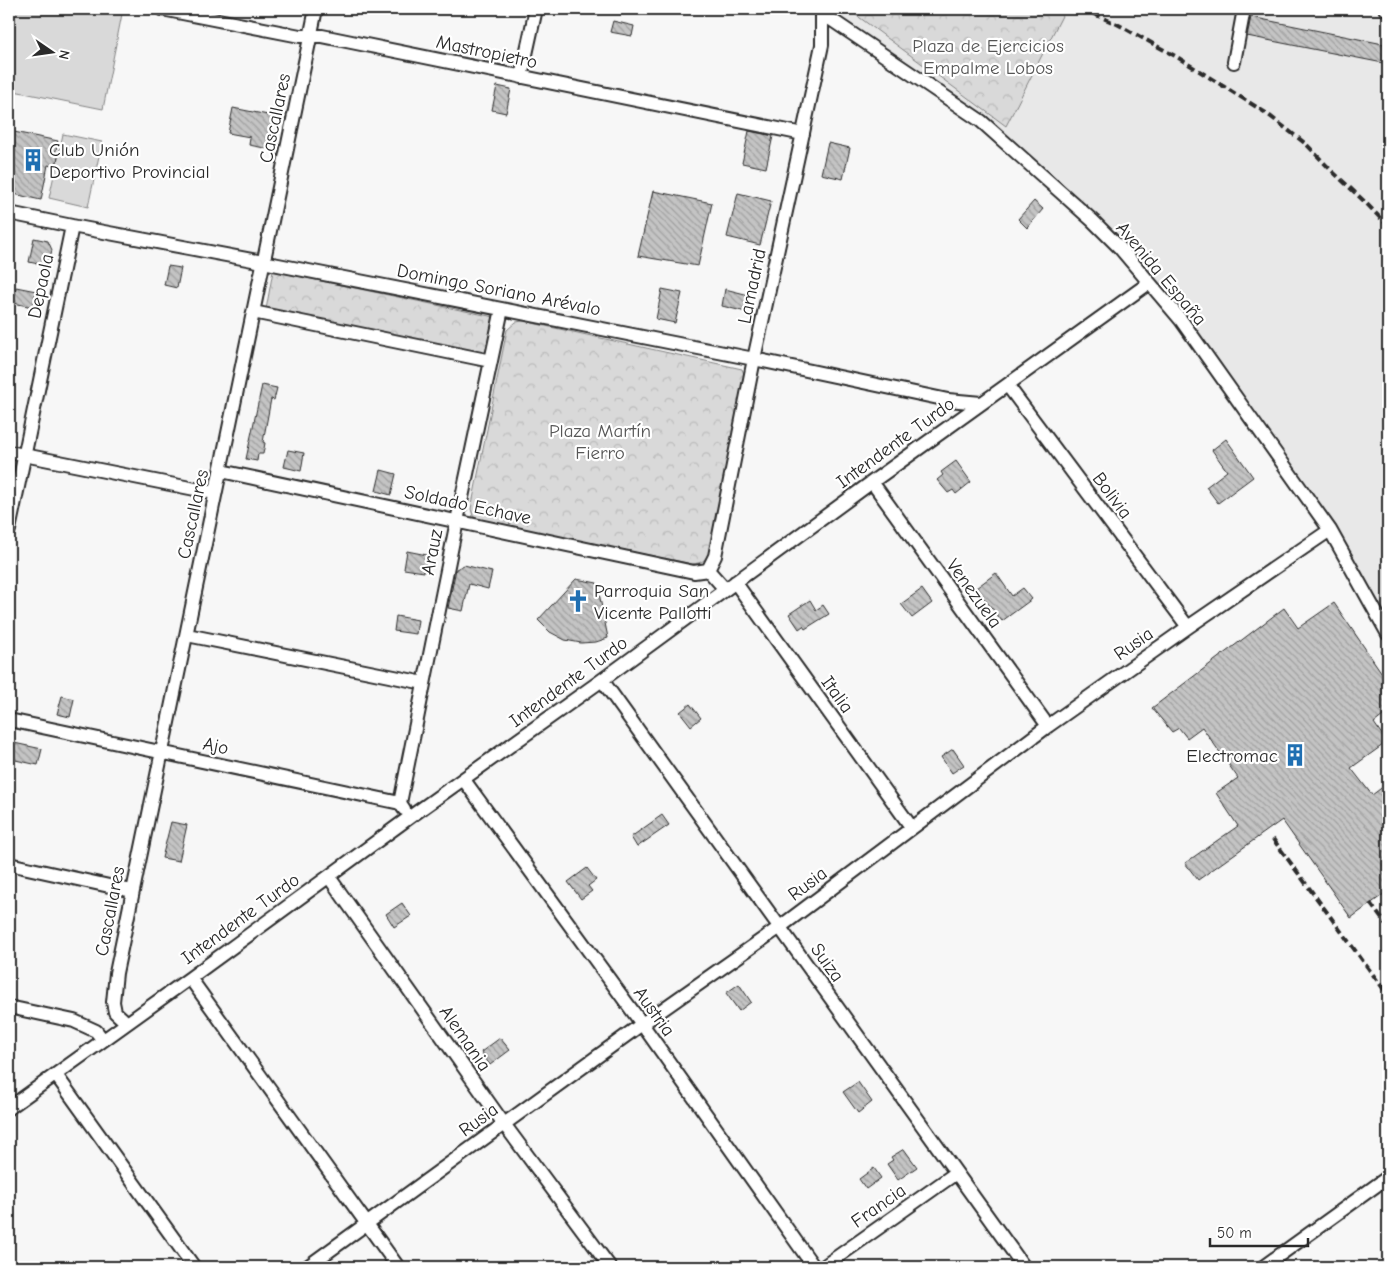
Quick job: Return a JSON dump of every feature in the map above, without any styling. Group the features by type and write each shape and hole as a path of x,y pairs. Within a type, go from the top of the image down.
{"street":[{"name":"Mastropietro","path":"162,9 291,34 310,37 322,36 803,134"},
{"name":"Cascallares","path":"127,1023 115,1012 113,1002 116,973 316,9"},
{"path":"521,77 536,9"},
{"path":"1234,62 1244,9"},
{"name":"Lamadrid","path":"708,570 715,556 754,358 822,45 823,11"},
{"name":"Avenida España","path":"823,11 981,121 1093,221 1120,248 1181,320 1330,530 1388,634"},
{"name":"Domingo Soriano Arévalo","path":"9,212 72,226 754,358 948,400 981,403"},
{"name":"Depaola","path":"9,530 72,226"},
{"name":"Intendente Turdo","path":"9,1108 1149,283"},
{"name":"Arauz","path":"400,803 502,309"},
{"path":"253,312 492,360"},
{"name":"Bolivia","path":"1008,386 1188,627"},
{"path":"9,452 215,493"},
{"name":"Soldado Echave","path":"221,471 694,572 708,570"},
{"name":"Venezuela","path":"872,482 1048,726"},
{"name":"Rusia","path":"307,1267 642,1024 780,927 1048,726 1330,530"},
{"name":"Italia","path":"708,570 730,585 912,828"},
{"path":"187,635 424,683"},
{"name":"Suiza","path":"602,680 1024,1267"},
{"name":"Ajo","path":"9,720 400,803"},
{"name":"Austria","path":"464,780 642,1024 814,1267"},
{"path":"400,803 410,817"},
{"path":"9,864 132,891"},
{"name":"Alemania","path":"329,877 504,1124 610,1267"},
{"path":"190,978 398,1267"},
{"path":"9,1007 74,1021 96,1031 103,1040"},
{"path":"56,1075 194,1267"},
{"name":"Francia","path":"823,1267 956,1172"},
{"path":"1263,1267 1388,1177"}],"shaded area":[{"path":"827,9 1354,9 1388,16 1388,640 1339,546 1181,320 1004,141 830,15"}],"green space":[{"path":"9,9 123,9 103,109 9,90"},
{"name":"Plaza de Ejercicios Empalme Lobos","path":"848,9 1062,9 1065,10 1006,126"},
{"path":"63,134 102,142 88,207 49,198"},
{"path":"273,271 494,317 486,358 265,315"},
{"name":"Plaza Martín Fierro","path":"523,321 742,369 744,383 709,552 703,561 692,564 479,520 473,516 471,509 507,330 516,322"}],"building":[{"path":"1251,17 1388,45 1388,64 1247,36"},
{"path":"613,21 634,26 632,36 610,32"},
{"path":"497,86 511,89 506,113 492,110"},
{"path":"233,108 273,116 269,136 272,137 270,149 249,145 250,137 228,133"},
{"name":"Club Unión Deportivo Provincial","path":"9,131 58,141 55,155 58,156 56,167 48,165 41,200 9,193"},
{"path":"749,131 773,136 766,168 742,163"},
{"path":"828,143 850,148 843,179 821,174"},
{"path":"653,191 712,203 698,266 638,256"},
{"path":"738,193 771,201 760,245 727,237"},
{"path":"1034,201 1043,209 1027,228 1018,219"},
{"path":"34,238 48,241 52,250 48,266 29,262"},
{"path":"168,266 181,268 177,288 164,285"},
{"path":"16,287 36,291 33,307 13,303"},
{"path":"662,289 682,293 675,323 656,319"},
{"path":"725,289 749,295 746,312 722,306"},
{"path":"262,385 277,388 274,400 271,399 263,442 265,443 263,454 258,454 257,461 246,459"},
{"path":"1226,439 1253,477 1218,503 1206,487 1227,471 1212,450"},
{"path":"288,450 304,453 301,471 284,467"},
{"path":"956,461 971,482 956,494 953,490 948,493 937,480 943,475 941,472"},
{"path":"381,470 396,474 391,495 376,491"},
{"path":"407,551 427,555 424,572 404,569"},
{"path":"464,565 492,572 488,589 469,584 463,611 448,608 456,569"},
{"path":"996,573 1012,596 1023,588 1032,599 1002,621 976,588"},
{"name":"Parroquia San Vicente Pallotti","path":"576,579 597,583 608,638 596,642 581,643 565,640 550,632 538,620"},
{"path":"922,589 932,603 912,618 901,604"},
{"path":"810,600 816,610 823,605 829,614 805,629 803,626 799,629 789,614"},
{"name":"Electromac","path":"1334,603 1388,682 1388,712 1374,723 1387,742 1351,768 1372,795 1388,783 1388,891 1351,918 1282,820 1198,880 1185,863 1238,826 1216,793 1238,778 1202,727 1187,738 1179,728 1172,732 1152,708 1284,608 1298,628"},
{"path":"396,616 418,620 416,634 394,631"},
{"path":"62,696 74,699 70,717 57,714"},
{"path":"690,704 701,718 691,726 680,712"},
{"path":"14,743 42,749 38,765 11,759"},
{"path":"953,749 964,765 952,773 941,757"},
{"path":"662,815 669,825 637,847 631,837"},
{"path":"171,822 187,825 179,861 162,858"},
{"path":"587,868 596,880 588,886 592,891 581,899 568,882"},
{"path":"402,903 411,916 394,927 386,914"},
{"path":"739,984 751,1002 739,1011 726,993"},
{"path":"500,1038 510,1050 490,1065 481,1052"},
{"path":"858,1082 872,1102 858,1113 843,1092"},
{"path":"904,1149 917,1167 898,1180 887,1164 893,1160 891,1157"},
{"path":"874,1168 881,1178 866,1189 859,1179"}],"railway":[{"path":"1082,9 1117,24 1177,57 1266,113 1306,144 1388,226"},
{"path":"1273,839 1388,995"},
{"path":"1370,903 1388,927"}],"place":[{"name":"Club Unión Deportivo Provincial","path":"33,160"},
{"name":"Parroquia San Vicente Pallotti","path":"578,601"},
{"name":"Electromac","path":"1295,755"}]}
